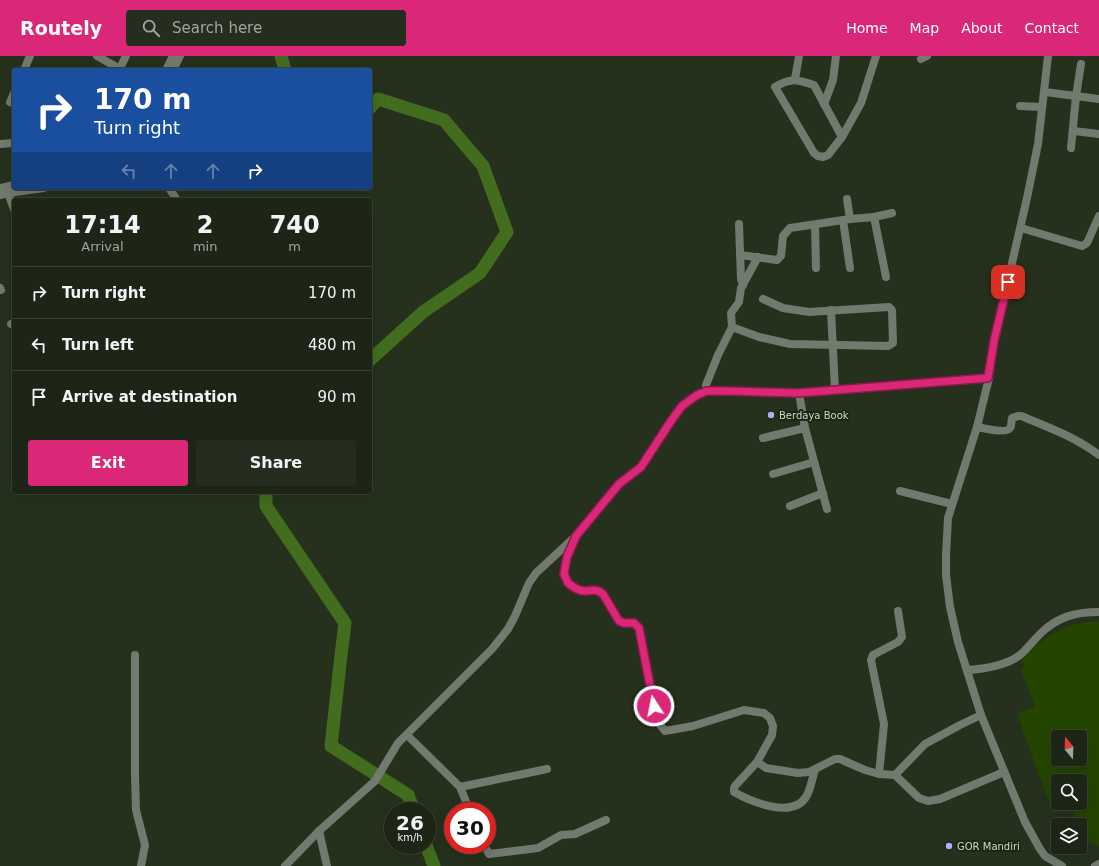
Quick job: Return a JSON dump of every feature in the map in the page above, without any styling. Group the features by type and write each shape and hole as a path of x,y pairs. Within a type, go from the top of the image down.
{"street":[{"path":"25,68 30,56"},
{"path":"97,56 117,68"},
{"path":"120,68 126,56"},
{"path":"167,68 173,56"},
{"path":"174,68 180,56"},
{"path":"796,79 798,56"},
{"path":"824,104 833,80 836,56"},
{"path":"842,137 814,85 796,79 786,81 775,87 816,156 823,157 828,155 842,137 860,103 876,56"},
{"path":"1048,56 1038,144 1021,228 994,341 988,378 977,427 948,518 946,575 950,607 958,642 980,715 1025,822 1040,849 1046,856 1062,866"},
{"path":"1071,148 1080,64"},
{"path":"1045,92 1099,99"},
{"path":"10,102 12,98"},
{"path":"1020,106 1042,107"},
{"path":"1074,131 1099,134"},
{"path":"0,144 12,142"},
{"path":"0,188 12,185"},
{"path":"0,195 30,190"},
{"path":"8,193 12,204"},
{"path":"847,199 846,220 850,268"},
{"path":"740,255 777,260 782,256 783,236 790,228 874,217 892,213"},
{"path":"1021,228 1082,246 1087,243 1099,216"},
{"path":"874,217 886,277"},
{"path":"739,224 740,279 743,285"},
{"path":"815,224 816,268"},
{"path":"707,391 706,385 718,355 732,327 731,313 739,302 741,288 758,257"},
{"path":"732,327 759,337 790,344 888,346 893,343 892,310 889,307 809,312 783,308 763,299"},
{"path":"831,310 835,390"},
{"path":"285,866 319,831 375,781 398,743 492,649 502,637 515,616 536,573 576,536 619,484 641,467 663,432 682,406 697,395 707,391 798,393 988,378"},
{"path":"798,393 805,428 827,509"},
{"path":"977,427 1007,431 1010,428 1012,418 1020,416 1059,431 1084,444 1099,455"},
{"path":"762,438 805,428"},
{"path":"773,474 814,462"},
{"path":"900,491 952,504"},
{"path":"790,506 823,493"},
{"path":"576,536 567,557 564,574 565,579 577,589 585,591 600,591 619,621 624,623 634,623 639,628 657,721 661,727 666,731 693,726 744,710 764,713 770,718 773,726 770,739 757,762 734,788 734,792 751,800 782,808 792,807 807,795 815,770"},
{"path":"879,774 884,724 871,660 873,655 898,642 902,637 898,611"},
{"path":"967,670 996,665 1011,660 1020,655 1041,633 1056,622 1082,612 1099,612"},
{"path":"135,655 134,776 136,810 145,845 141,866"},
{"path":"895,775 925,744 980,715"},
{"path":"407,735 460,787 466,802"},
{"path":"757,762 766,768 798,773 809,772 835,759 840,759 865,770 879,774 895,775 919,798 928,801 940,799 1004,772"},
{"path":"460,787 547,769"},
{"path":"496,853 538,848 561,835 574,834 606,820"},
{"path":"319,831 327,866"},
{"path":"1095,866 1099,864"}],"green space":[{"path":"1085,622 1099,622 1099,846 1087,839 1087,818 1076,818 1073,810 1087,810 1087,774 1051,774 1051,808 1017,714 1035,707 1021,670 1025,665 1021,662 1042,641 1057,631"},
{"path":"1052,810 1064,810 1053,814"}],"waterway":[{"path":"281,56 284,68"},
{"path":"372,106 378,99 444,120 483,166 507,232 480,273 423,312 372,358"},
{"path":"266,494 266,506 345,623 331,746 408,795 411,802"},
{"path":"429,854 434,866"}],"place":[{"name":"Berdaya Book","path":"771,415"},
{"name":"GOR Mandiri","path":"949,846"}],"route":[{"path":"654,706 639,628 634,623 628,624 619,621 600,591 585,591 577,589 568,583 564,574 567,557 576,536 619,484 641,467 663,432 682,406 690,399 707,391 798,393 988,378 994,341 1008,282"}]}
